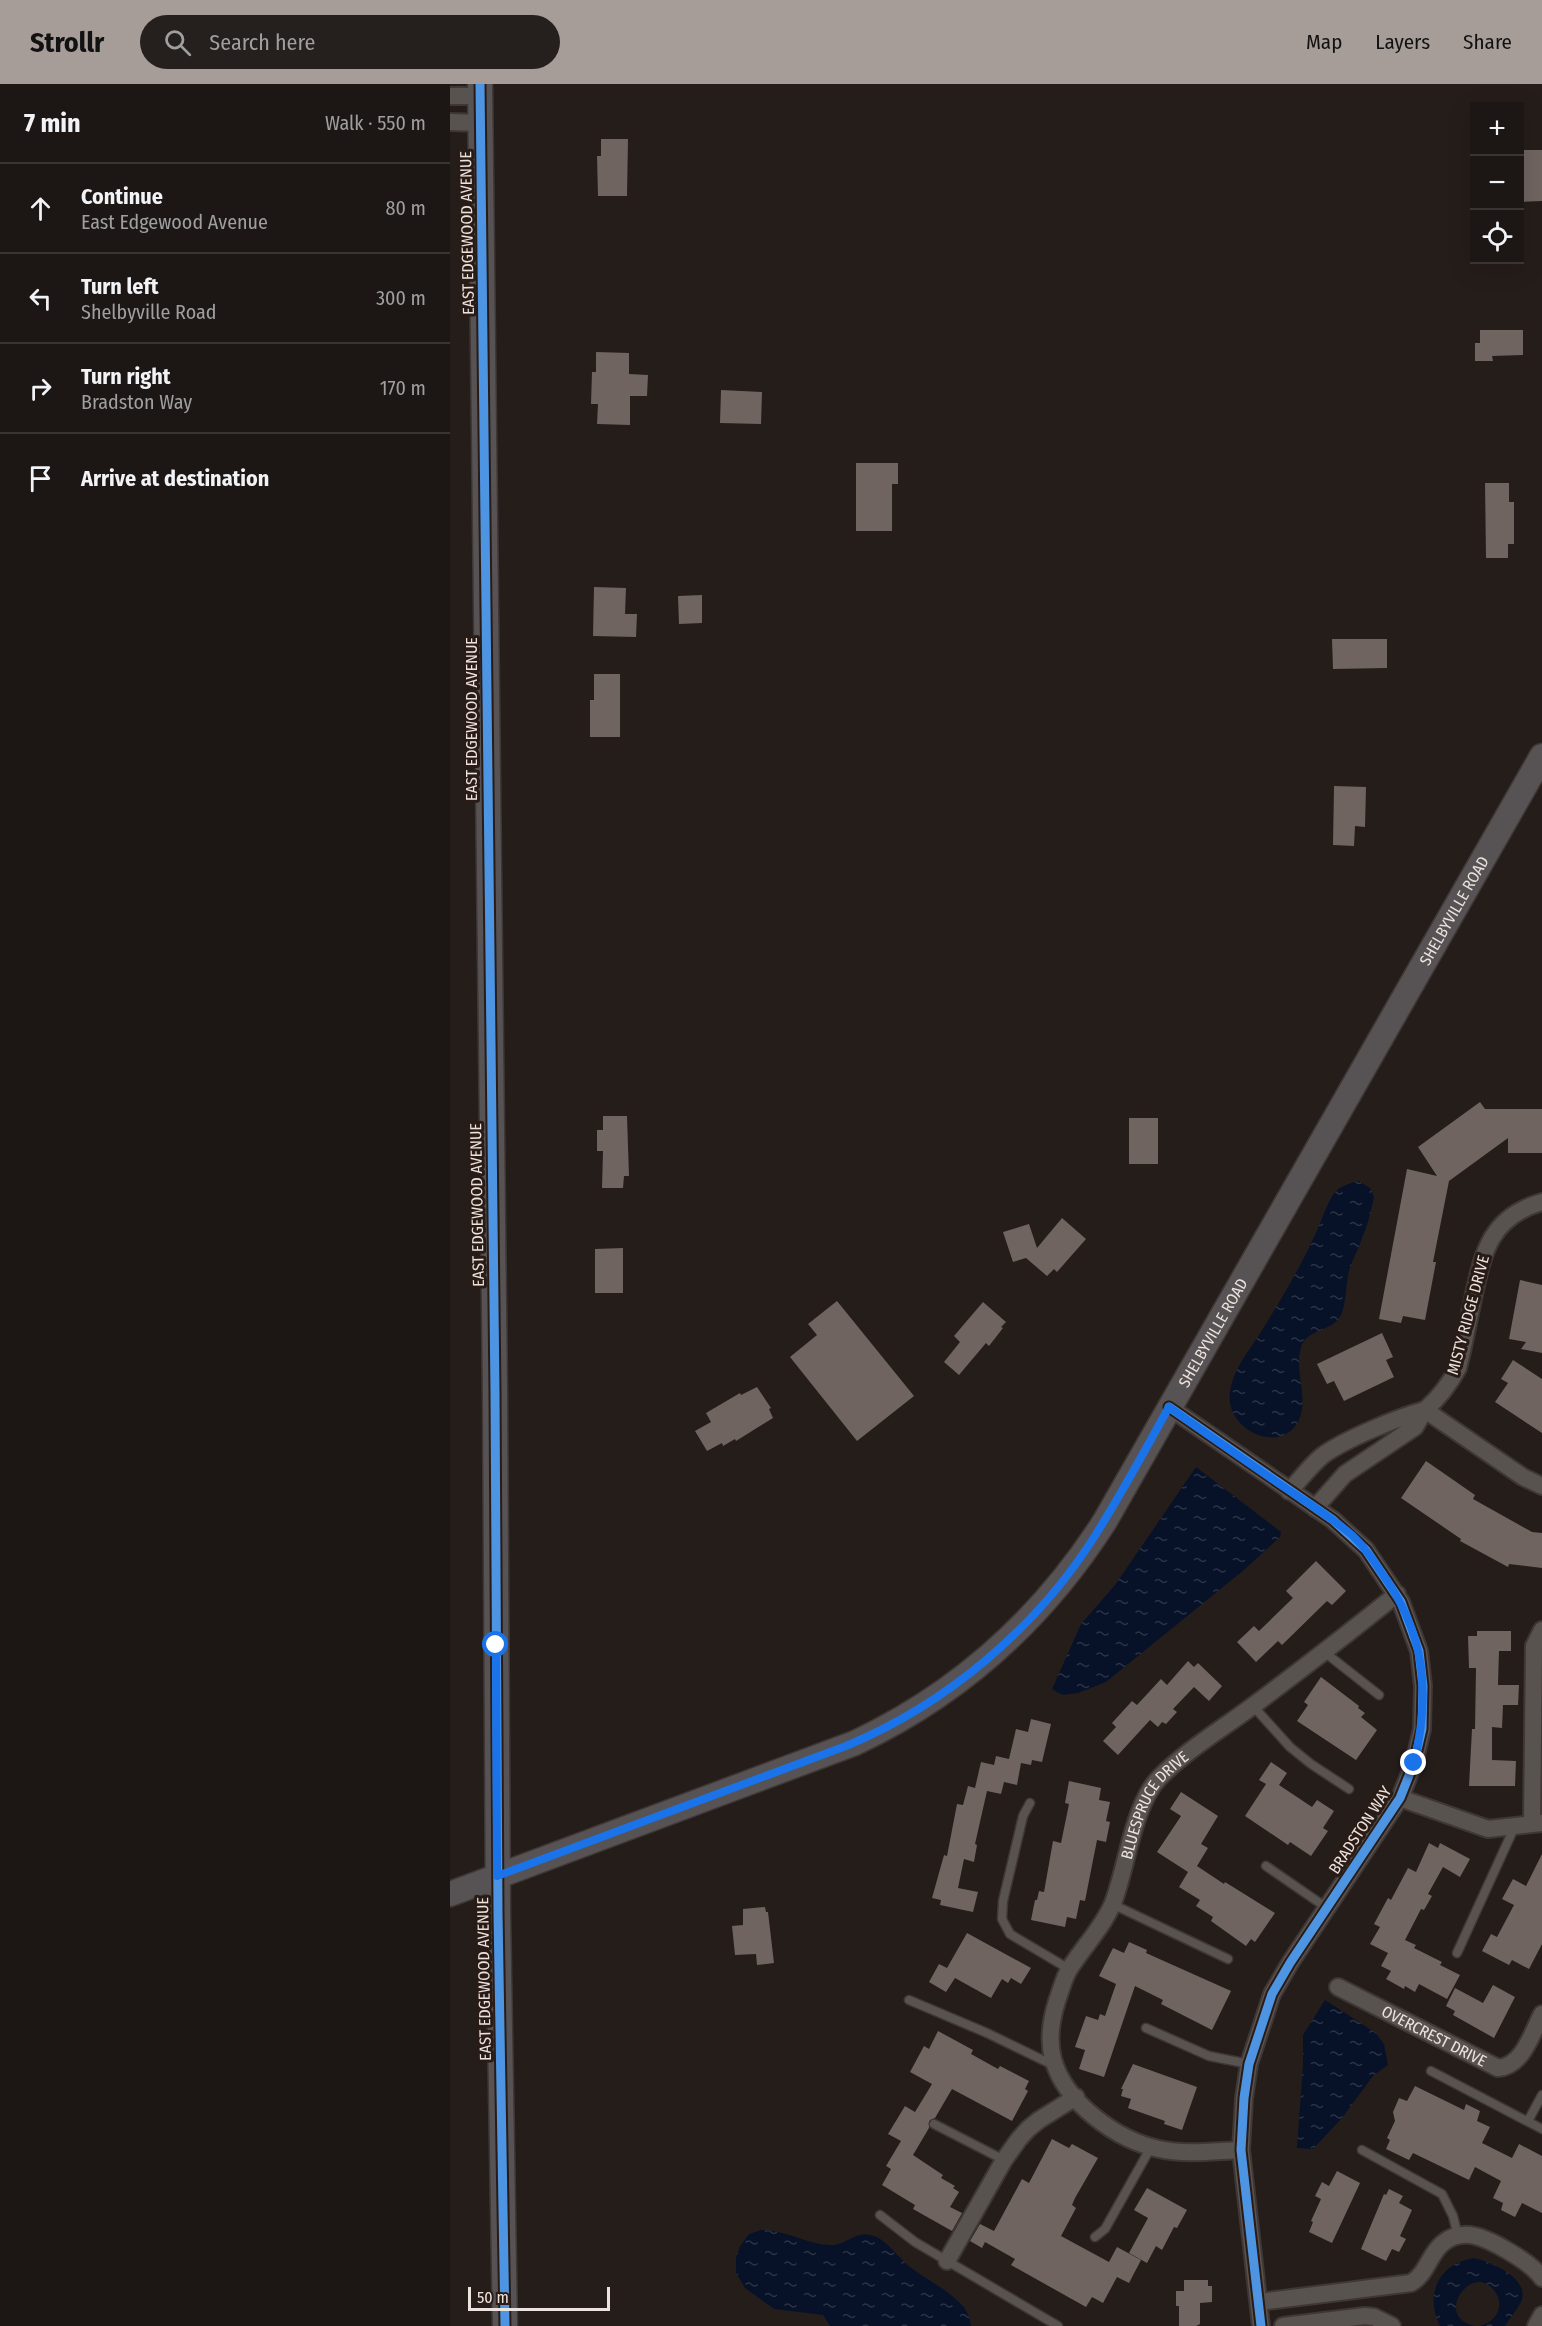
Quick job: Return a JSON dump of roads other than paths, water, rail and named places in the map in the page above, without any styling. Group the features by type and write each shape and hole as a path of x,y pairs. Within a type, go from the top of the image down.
{"main road":[{"name":"EAST EDGEWOOD AVENUE","path":"480,90 495,1392 497,1876 504,2326"},
{"name":"SHELBYVILLE ROAD","path":"450,1894 846,1746 894,1723 966,1676 1006,1642 1054,1592 1095,1536 1542,756"}],"street":[{"path":"450,96 480,90"},
{"path":"450,122 481,123"},
{"name":"MISTY RIDGE DRIVE","path":"1315,1508 1345,1474 1414,1427 1425,1410 1437,1401 1449,1386 1458,1368 1485,1249 1497,1230 1515,1215 1542,1202"},
{"name":"BRADSTON WAY","path":"1169,1407 1333,1520 1360,1544 1397,1594 1408,1618 1419,1651 1423,1686 1422,1729 1414,1763 1400,1798 1290,1963 1272,1994 1249,2064 1244,2098 1241,2150 1261,2326"},
{"path":"1425,1410 1523,1477 1542,1486"},
{"name":"MISTY RIDGE DRIVE","path":"1289,1491 1321,1457 1337,1447 1408,1415 1425,1410"},
{"name":"BLUESPRUCE DRIVE","path":"1241,2150 1182,2152 1151,2147 1130,2140 1091,2114 1063,2081 1056,2067 1051,2048 1050,2027 1057,2002 1069,1969 1096,1933 1112,1904 1144,1801 1159,1778 1199,1744 1253,1706 1397,1594"},
{"path":"1400,1798 1482,1828 1503,1829 1537,1823 1534,1646 1542,1629"},
{"name":"OVERCREST DRIVE","path":"1338,1987 1492,2067 1498,2068 1511,2065 1518,2058 1542,2014"},
{"path":"947,2261 1004,2160 1028,2129 1076,2097"},
{"path":"1260,2302 1411,2283 1421,2275 1436,2249 1443,2242 1458,2236 1481,2237 1531,2265 1542,2278"},
{"path":"1536,2326 1542,2315"},
{"path":"1283,2326 1365,2316 1374,2317 1392,2326"}],"lane":[{"path":"1323,1651 1379,1695"},
{"path":"1253,1706 1290,1747 1349,1789"},
{"path":"1030,1803 1023,1816 1003,1901 1002,1919 1010,1934 1069,1969"},
{"path":"1457,1953 1515,1826"},
{"path":"1266,1866 1327,1908"},
{"path":"1112,1904 1227,1959"},
{"path":"909,2000 987,2033 1056,2067"},
{"path":"1146,2028 1209,2056 1249,2064"},
{"path":"1431,2071 1542,2129"},
{"path":"1528,2121 1542,2095"},
{"path":"934,2124 1004,2160"},
{"path":"1095,2237 1104,2229 1151,2147"},
{"path":"1362,2150 1442,2193 1453,2216 1458,2236"},
{"path":"880,2215 915,2242 1058,2326"}],"water":[{"path":"1359,1181 1370,1188 1374,1197 1370,1214 1349,1271 1341,1315 1332,1325 1308,1337 1301,1348 1299,1366 1303,1403 1299,1420 1291,1431 1280,1436 1268,1437 1256,1434 1244,1427 1236,1417 1231,1405 1230,1392 1234,1376 1296,1273 1332,1196 1341,1188"},
{"path":"1196,1467 1281,1532 1280,1537 1244,1570 1106,1682 1078,1693 1062,1695 1052,1689 1081,1624 1115,1585"},
{"path":"1325,2000 1376,2033 1384,2044 1388,2065 1373,2076 1342,2118 1313,2149 1297,2148 1303,2035"},
{"path":"761,2230 780,2232 825,2245 838,2244 866,2234 877,2237 910,2267 956,2299 965,2309 971,2326 830,2326 823,2315 774,2309 745,2288 736,2273 736,2258 740,2246 749,2234"},
{"path":"1474,2258 1508,2272 1520,2286 1523,2293 1521,2302 1505,2326 1480,2326 1490,2322 1496,2315 1499,2300 1488,2285 1478,2282 1469,2285 1461,2292 1456,2312 1462,2320 1475,2326 1440,2326 1435,2314 1434,2303 1434,2292 1438,2282 1452,2266"}]}
